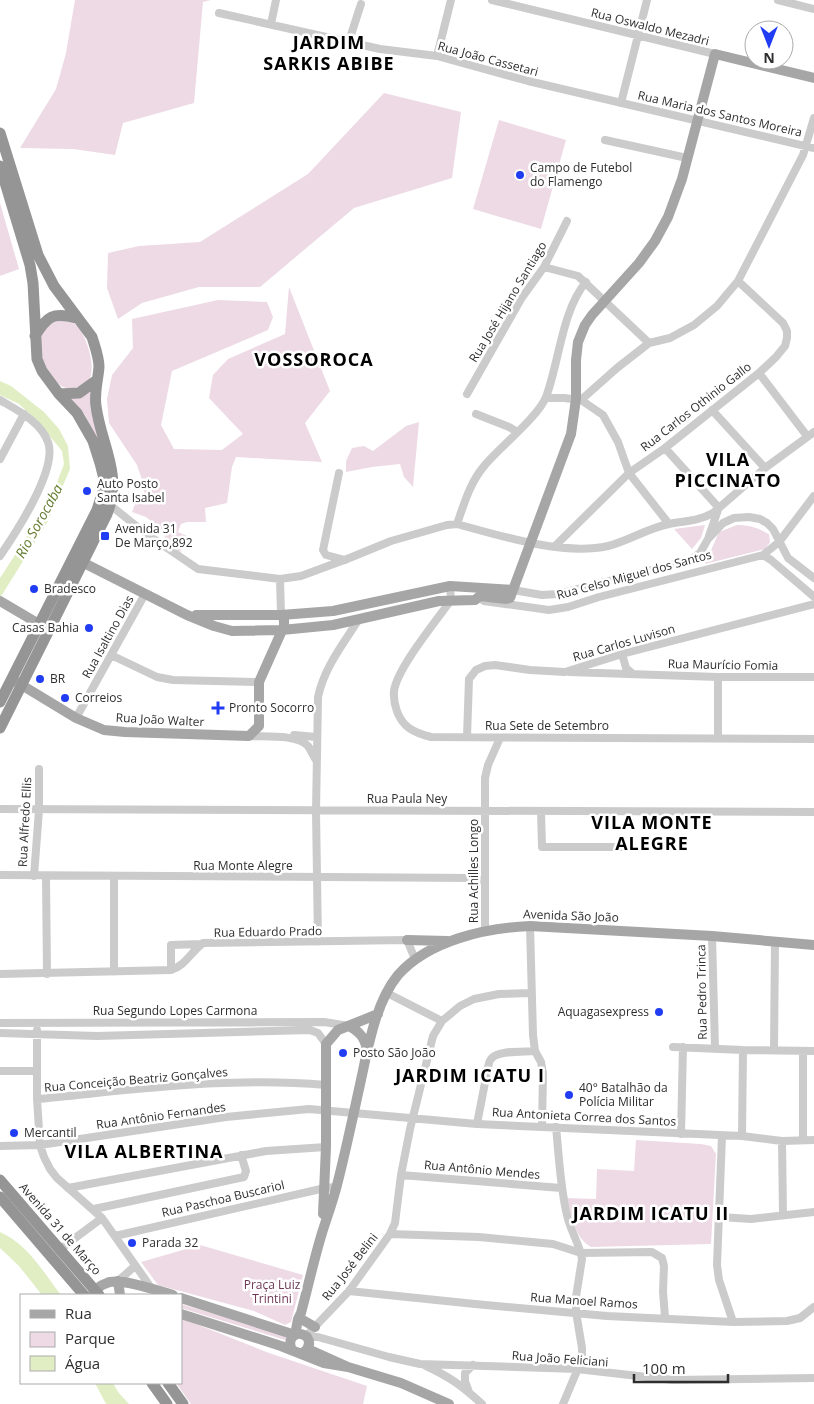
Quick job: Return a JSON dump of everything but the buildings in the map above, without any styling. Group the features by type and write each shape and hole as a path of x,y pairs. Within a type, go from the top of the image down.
{"highway":[{"path":"0,133 38,255 54,286 92,338 95,347 98,367 96,406 112,471 113,493 110,505 39,624 0,728"},
{"path":"0,166 30,265 33,283 35,336 42,372 86,426 100,462 104,479 104,488 97,510 55,618 17,682 0,702"},
{"path":"35,336 43,323 50,318 63,315 76,318"},
{"path":"59,394 79,393 97,380"},
{"name":"Avenida 31 de Março","path":"0,1180 95,1294"},
{"name":"Avenida 31 de Março","path":"0,1197 5,1209 83,1294"},
{"path":"153,1384 167,1404"},
{"path":"169,1384 183,1404"}],"main road":[{"path":"475,600 480,596 510,598 571,434 579,399 576,360 578,342 592,315 639,263 655,241 673,204 688,158 716,54 814,78"},
{"name":"Rua Celso Miguel dos Santos","path":"78,560 187,615 232,631 282,630 333,625 439,601 475,600"},
{"name":"Rua Celso Miguel dos Santos","path":"187,615 281,615 333,611 361,607 450,586 513,590"},
{"path":"2,602 39,624"},
{"path":"359,619 357,610 361,607"},
{"path":"249,736 259,726 259,682 285,622 281,615"},
{"name":"Rua João Walter","path":"17,682 76,718 104,730 249,736"},
{"name":"Avenida São João","path":"300,1351 290,1342 301,1335 298,1320 301,1316 336,1187 367,1051 378,1014 387,993 398,976 415,959 451,941 485,932 530,926 712,936 814,945"},
{"path":"407,940 451,941"},
{"path":"326,1044 334,1032 378,1014"},
{"path":"349,1026 364,1038 367,1051"},
{"name":"Avenida São João","path":"322,1233 326,1147 326,1044"},
{"path":"118,1281 120,1294"},
{"path":"95,1294 106,1283 118,1281 155,1292"},
{"path":"182,1298 301,1335 309,1343 300,1351"},
{"path":"182,1314 401,1383 449,1404"},
{"path":"301,1316 315,1327"}],"street":[{"path":"270,24 276,0"},
{"path":"437,56 451,0"},
{"name":"Rua Oswaldo Mezadri","path":"492,0 716,54"},
{"path":"621,103 647,0"},
{"path":"782,0 814,9"},
{"path":"349,41 360,4"},
{"name":"Rua João Cassetari","path":"219,13 380,49 437,56 528,82 621,103"},
{"name":"Rua Maria dos Santos Moreira","path":"621,103 811,147"},
{"path":"579,399 650,343 670,338 694,325 717,306 738,281 811,147 814,118"},
{"path":"604,140 688,158"},
{"name":"Rua José Hijano Santiago","path":"467,394 521,299 544,267 567,221"},
{"path":"544,267 578,276 606,300 650,343"},
{"name":"Rua Carlos Othinio Gallo","path":"555,546 629,473 665,448 759,373 785,346 787,331 783,323 738,281"},
{"path":"457,524 474,481 484,466 536,412 546,398 559,347 575,298 586,282"},
{"path":"110,505 145,533 198,569 209,572 280,579 301,576 391,541 447,525 457,524 530,543 590,549 609,546 668,524 704,518 765,468 811,434 759,373"},
{"path":"546,398 579,399 603,415 618,442 629,473 668,524"},
{"path":"0,400 24,414 40,429 48,442 50,454 47,470 35,497 15,534 0,556"},
{"path":"712,410 765,468"},
{"path":"0,459 24,414"},
{"path":"476,414 517,432"},
{"path":"665,448 718,508"},
{"path":"339,473 322,550 326,555 345,560"},
{"path":"814,496 779,542 763,555 814,597"},
{"path":"708,539 718,508"},
{"name":"Rua Celso Miguel dos Santos","path":"513,590 542,595 558,594 690,560 700,553 708,539 723,523 734,518 749,517 760,519 767,523 773,529 788,558 814,578"},
{"name":"Rua Celso Miguel dos Santos","path":"475,600 549,610 763,555"},
{"path":"644,586 639,581 645,571"},
{"path":"280,579 281,615"},
{"path":"450,586 451,600"},
{"path":"436,588 439,601 438,618"},
{"path":"814,592 814,597"},
{"name":"Rua Isaltino Dias","path":"76,718 145,594"},
{"name":"Rua Sete de Setembro","path":"451,600 418,645 398,678 394,690 394,702 400,718 408,728 415,732 431,737 814,739"},
{"name":"Rua Carlos Luvison","path":"467,737 469,679 476,670 484,666 494,665 565,672 622,654 814,604"},
{"path":"318,942 316,737 318,698 321,683 327,670 359,619"},
{"path":"622,654 626,668 632,674"},
{"path":"111,655 157,677 172,680 259,682"},
{"name":"Rua Maurício Fomia","path":"565,672 814,678"},
{"path":"718,677 718,738"},
{"path":"259,726 271,733 316,737"},
{"name":"Rua João Walter","path":"249,736 291,738 301,741 308,746 316,760"},
{"name":"Rua Achilles Longo","path":"485,932 485,778 488,765 500,738"},
{"name":"Rua Alfredo Ellis","path":"34,876 39,810 39,770"},
{"name":"Rua Paula Ney","path":"0,808 39,810 814,812"},
{"path":"541,811 542,847 625,847"},
{"name":"Rua Monte Alegre","path":"0,875 46,877 473,878 485,882"},
{"path":"46,877 47,974"},
{"path":"114,877 114,972"},
{"path":"530,926 531,993 535,1051 541,1062 543,1072 542,1126"},
{"name":"Rua Pedro Trinca","path":"712,936 715,1048"},
{"path":"407,940 415,959"},
{"name":"Rua Eduardo Prado","path":"171,970 180,967 196,948 203,944 407,940"},
{"path":"774,1050 775,942"},
{"path":"0,974 171,970 171,946 203,944"},
{"path":"387,993 442,1021"},
{"path":"531,993 498,994 474,999 460,1006 442,1021 433,1036 401,1175 395,1222 390,1234 516,1240 553,1244 581,1253 652,1252 662,1258 664,1266 665,1318"},
{"path":"312,1022 312,1030"},
{"name":"Rua Segundo Lopes Carmona","path":"0,1023 312,1022 349,1026"},
{"path":"37,1023 37,1099 40,1145 44,1157 50,1169 68,1188 102,1218 155,1292"},
{"path":"0,1033 97,1036 312,1030 318,1033 326,1044"},
{"path":"673,1047 814,1051"},
{"path":"682,1134 683,1047"},
{"path":"742,1136 743,1050"},
{"path":"477,1124 491,1059 503,1053 535,1051"},
{"path":"803,1051 803,1140"},
{"path":"0,1071 37,1071"},
{"name":"Rua Conceição Beatriz Gonçalves","path":"37,1099 192,1084 294,1082 326,1084"},
{"name":"Rua Antônio Fernandes","path":"0,1146 40,1145 226,1117 309,1110 326,1110 353,1114"},
{"name":"Rua Antonieta Correa dos Santos","path":"353,1114 477,1124 742,1136 782,1141 814,1140"},
{"path":"556,1127 561,1188 570,1229 581,1253 576,1312 582,1359 563,1404"},
{"path":"722,1136 717,1265 719,1280 733,1322"},
{"path":"782,1141 783,1215"},
{"path":"68,1188 266,1151 326,1147"},
{"path":"94,1209 244,1177 246,1171 241,1155"},
{"name":"Rua Antônio Mendes","path":"401,1175 561,1188"},
{"name":"Rua Paschoa Buscariol","path":"115,1236 336,1187"},
{"path":"720,1217 751,1219 814,1212"},
{"path":"59,1250 102,1218"},
{"name":"Rua José Belini","path":"301,1335 315,1327 349,1291 390,1234"},
{"path":"118,1281 135,1266"},
{"name":"Rua Manoel Ramos","path":"349,1291 607,1316 733,1322 787,1321 800,1318 814,1308"},
{"name":"Rua João Feliciani","path":"301,1335 318,1337 420,1364 577,1369 673,1380 814,1378"},
{"path":"420,1364 447,1376 482,1404"},
{"path":"470,1393 465,1381 465,1373 473,1365"}],"green space":[{"path":"75,0 211,0 203,2 194,103 123,123 115,155 73,149 20,148 56,89 66,53"},
{"path":"384,93 461,112 452,178 354,208 260,287 199,287 142,303 118,319 107,288 108,253 139,246 200,242 308,174"},
{"name":"Campo de Futebol do Flamengo","path":"499,120 566,140 541,229 473,209"},
{"path":"0,203 19,269 0,276"},
{"path":"289,287 330,391 305,423 322,462 236,457 232,467 227,503 205,508 206,522 187,522 181,524 178,532 189,537 180,552 165,541 164,531 146,517 132,512 136,502 144,494 144,486 137,465 109,423 107,399 112,375 133,348 132,319 218,300 267,302 273,317 268,330 172,371 161,425 174,449 222,450 243,434 209,398 213,375 228,359 285,334"},
{"path":"69,319 78,327 83,335 89,350 92,366 89,380 85,385 65,388 57,383 48,371 40,349 40,337 47,323"},
{"path":"90,392 108,459 103,505 93,432 85,415 68,397 80,397"},
{"path":"419,422 413,487 404,477 400,464 346,472 346,461 352,448 364,446 373,451 406,426"},
{"path":"705,525 701,538 692,549 674,529"},
{"path":"737,525 750,526 769,534 770,542 765,549 705,564 719,532"},
{"path":"636,1140 711,1146 716,1154 711,1244 591,1247 581,1238 574,1225 567,1198 596,1199 597,1169 634,1171"},
{"name":"Praça Luiz Trintini","path":"200,1245 303,1275 291,1322 285,1325 254,1311 158,1285 141,1262"},
{"path":"182,1304 286,1335 289,1337 285,1340 182,1308"},
{"path":"182,1318 269,1353 367,1386 363,1404 191,1404 177,1384 182,1384"}],"water":[{"name":"Rio Sorocaba","path":"0,381 11,386 44,412 59,429 68,446 70,469 48,521 0,598 0,578 50,501 64,464 62,451 38,422 19,404 0,395"},
{"path":"0,1232 10,1237 27,1251 60,1294 41,1294 19,1266 0,1248"},
{"path":"96,1384 114,1384 129,1404 106,1404"}],"place":[{"name":"Campo de Futebol do Flamengo","path":"520,175"},
{"name":"Auto Posto Santa Isabel","path":"87,491"},
{"name":"Avenida 31 De Março,892","path":"105,536"},
{"name":"Bradesco","path":"34,589"},
{"name":"Casas Bahia","path":"89,628"},
{"name":"BR","path":"40,679"},
{"name":"Correios","path":"65,698"},
{"name":"Pronto Socorro","path":"218,708"},
{"name":"Aquagasexpress","path":"659,1012"},
{"name":"Posto São João","path":"343,1053"},
{"name":"40° Batalhão da Polícia Militar","path":"569,1095"},
{"name":"Mercantil","path":"14,1133"},
{"name":"Parada 32","path":"132,1243"}],"district":[{"name":"JARDIM SARKIS ABIBE","path":"329,53"},
{"name":"VOSSOROCA","path":"314,360"},
{"name":"VILA PICCINATO","path":"728,470"},
{"name":"VILA MONTE ALEGRE","path":"652,833"},
{"name":"JARDIM ICATU I","path":"470,1076"},
{"name":"VILA ALBERTINA","path":"144,1152"},
{"name":"JARDIM ICATU II","path":"651,1214"}]}
